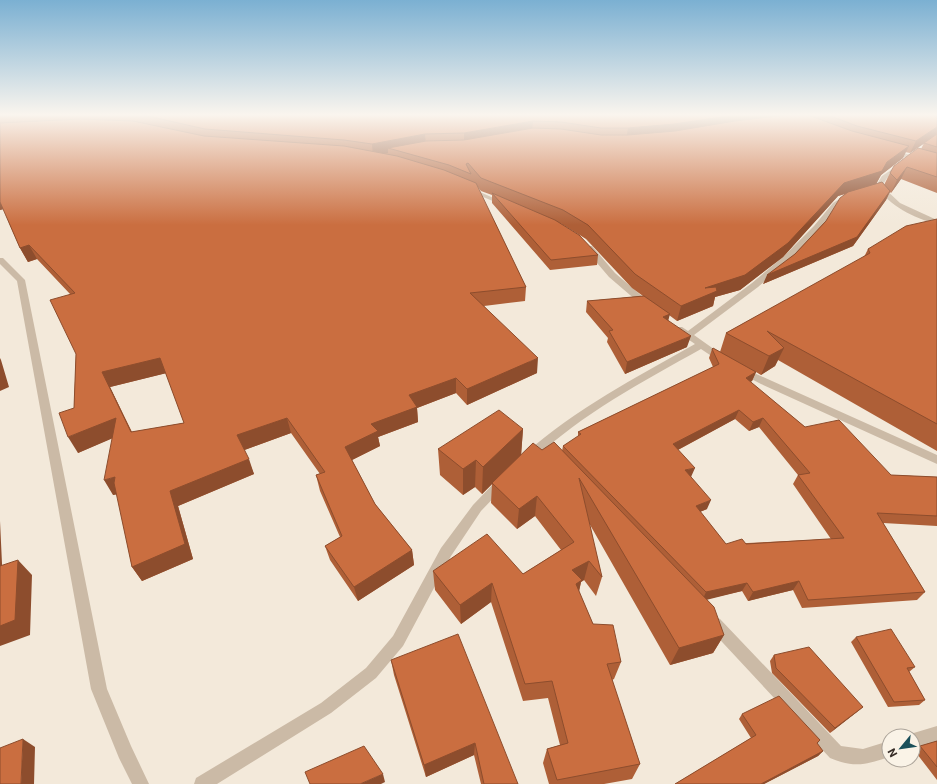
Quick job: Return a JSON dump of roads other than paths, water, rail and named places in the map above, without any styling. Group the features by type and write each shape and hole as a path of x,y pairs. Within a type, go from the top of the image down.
{"street":[{"path":"890,152 937,164"},
{"path":"920,152 884,177 875,187 887,198 908,210 937,222"},
{"path":"461,186 509,206"},
{"path":"687,336 787,260 818,227 833,205 841,198 856,192"},
{"path":"582,242 628,291 652,309"},
{"path":"0,260 22,280 99,690 125,752 141,784"},
{"path":"670,322 687,336 730,364 764,382 937,460"},
{"path":"520,465 542,444 601,402 701,345"},
{"path":"542,444 552,455"},
{"path":"202,784 326,708 371,673 398,641 446,552 477,508 509,476"},
{"path":"708,617 836,752 853,758 866,757 881,752"},
{"path":"921,739 937,734"}]}
